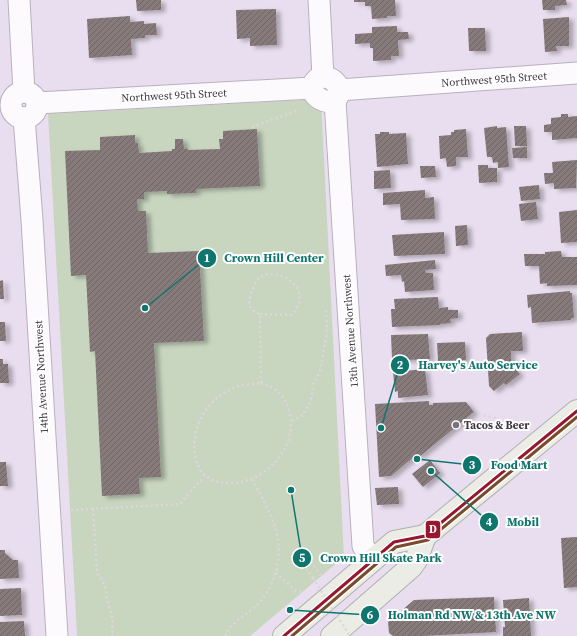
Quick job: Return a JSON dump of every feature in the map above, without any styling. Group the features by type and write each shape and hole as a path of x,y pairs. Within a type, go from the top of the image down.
{"main road":[{"path":"284,636 394,542 425,536 577,410"},
{"path":"332,636 411,567 416,560 425,536"}],"street":[{"name":"14th Avenue Northwest","path":"19,0 19,105 32,220 57,636"},
{"path":"319,0 318,82 333,80 338,85 337,95"},
{"name":"Northwest 95th Street","path":"337,95 577,73"},
{"name":"Northwest 95th Street","path":"19,105 318,82"},
{"name":"13th Avenue Northwest","path":"337,95 363,546 372,560"}],"path":[{"path":"252,127 304,108"},
{"path":"272,274 290,280 298,290 300,298 298,309 291,315 260,314 254,312 248,299 257,279 272,274"},
{"path":"292,421 303,415 309,406 313,384 320,371 327,332 326,303"},
{"path":"260,314 261,383"},
{"path":"261,383 272,387 287,403 292,421 291,433 283,453 265,472 252,479 244,482 224,483 215,481 204,476 197,465 194,446 195,435 200,419 207,408 227,391 239,386 261,383"},
{"path":"484,415 496,418"},
{"path":"71,510 180,504 204,476"},
{"path":"225,636 236,621 256,606 265,596 276,573 278,561 277,538 274,525 268,509 252,479"},
{"path":"93,509 97,573 105,585 112,620 112,636"},
{"path":"323,578 306,554 300,559 350,636"},
{"path":"276,573 296,591 306,592"}],"green space":[{"path":"321,99 344,557 250,636 77,636 48,114"}],"building":[{"path":"136,0 161,0 161,10 137,11"},
{"path":"354,0 395,0 396,16 372,19 371,6 365,6 365,2 354,2"},
{"path":"542,0 566,0 567,5 555,6 555,10 543,10"},
{"path":"276,9 277,45 250,46 250,38 237,39 236,10"},
{"path":"130,16 130,22 144,21 144,24 156,23 157,35 145,35 145,38 131,39 132,55 89,58 87,19"},
{"path":"569,17 569,46 556,46 557,51 545,52 543,19"},
{"path":"397,26 397,32 408,32 409,39 398,40 399,56 391,56 391,60 373,61 373,48 370,48 370,43 355,44 355,34 372,33 372,27"},
{"path":"468,28 485,28 486,51 469,51"},
{"path":"561,114 568,114 568,117 577,116 577,138 552,140 552,132 544,132 544,125 551,124 551,118 561,117"},
{"path":"497,126 497,128 506,127 509,167 498,168 498,162 493,163 492,157 487,157 484,128"},
{"path":"514,126 526,126 527,146 515,146"},
{"path":"257,129 260,186 196,189 196,193 167,194 167,191 144,192 144,199 137,199 138,211 146,211 148,253 199,251 204,341 154,343 161,477 139,478 140,494 102,496 95,351 90,352 86,275 71,276 65,151 100,150 100,137 135,135 135,143 138,143 139,153 172,151 172,149 175,149 175,139 183,139 184,149 187,148 188,150 220,149 219,139 223,139 223,131"},
{"path":"466,129 468,157 456,157 456,166 447,167 446,158 440,159 439,136 451,135 451,132 454,132 454,130"},
{"path":"380,132 389,132 389,134 406,133 408,164 377,167 375,134 380,134"},
{"path":"527,147 527,158 513,158 512,148"},
{"path":"577,160 576,188 554,189 554,183 545,184 544,173 553,173 552,162"},
{"path":"478,165 488,165 488,168 497,168 497,182 479,183"},
{"path":"420,166 435,166 436,177 421,178"},
{"path":"390,170 391,188 374,189 374,171"},
{"path":"539,185 540,199 521,201 519,187"},
{"path":"425,190 425,198 434,197 435,219 401,220 400,204 383,205 383,193"},
{"path":"536,202 538,219 521,221 519,204"},
{"path":"577,210 577,242 561,243 559,212"},
{"path":"467,225 468,245 456,246 455,226"},
{"path":"444,232 445,254 394,256 392,235"},
{"path":"561,251 562,257 577,257 577,285 547,286 547,283 540,284 539,266 525,266 524,254 545,254 545,252"},
{"path":"435,260 436,269 425,270 426,273 433,273 434,290 405,292 404,281 402,282 401,275 386,276 385,265"},
{"path":"3,280 4,299 0,299 0,281"},
{"path":"570,291 570,293 572,293 574,318 571,318 571,320 532,323 531,307 528,308 527,295"},
{"path":"438,297 439,308 448,307 448,310 458,310 458,318 450,319 451,323 440,325 392,327 391,309 395,309 394,299"},
{"path":"0,322 5,322 6,341 0,341"},
{"path":"522,332 523,351 511,351 511,364 520,374 506,385 504,383 494,391 489,386 486,338 490,334"},
{"path":"428,334 430,359 392,359 391,335"},
{"path":"465,342 466,360 438,361 437,343"},
{"path":"0,359 3,359 3,364 8,364 9,383 0,383"},
{"path":"425,369 428,395 398,398 398,391 395,392 393,372"},
{"path":"429,401 429,405 433,405 433,403 466,402 474,412 419,457 417,454 391,476 379,477 375,404"},
{"path":"430,460 440,473 423,487 412,474"},
{"path":"0,462 6,462 8,486 0,486"},
{"path":"398,487 399,504 377,505 375,488"},
{"path":"577,537 577,587 564,588 561,538"},
{"path":"0,550 5,550 5,553 13,560 18,560 19,578 0,579"},
{"path":"21,588 22,615 0,616 0,589"},
{"path":"494,597 496,632 423,636 393,636 389,633 388,622 414,600"},
{"path":"529,598 531,636 503,636 503,627 505,627 503,600"},
{"path":"24,621 25,636 0,636 0,622"}],"transit line":[{"name":"D","path":"284,636 394,542 425,536 577,411"},
{"path":"292,636 396,547 428,540 577,417"}],"place":[{"name":"Crown Hill Center","path":"145,308"},
{"name":"Tacos & Beer","path":"456,425"},
{"name":"Harvey's Auto Service","path":"381,428"},
{"name":"Food Mart","path":"417,459"},
{"name":"Mobil","path":"431,471"},
{"name":"Crown Hill Skate Park","path":"291,490"},
{"name":"Holman Rd NW & 13th Ave NW","path":"290,610"}]}
